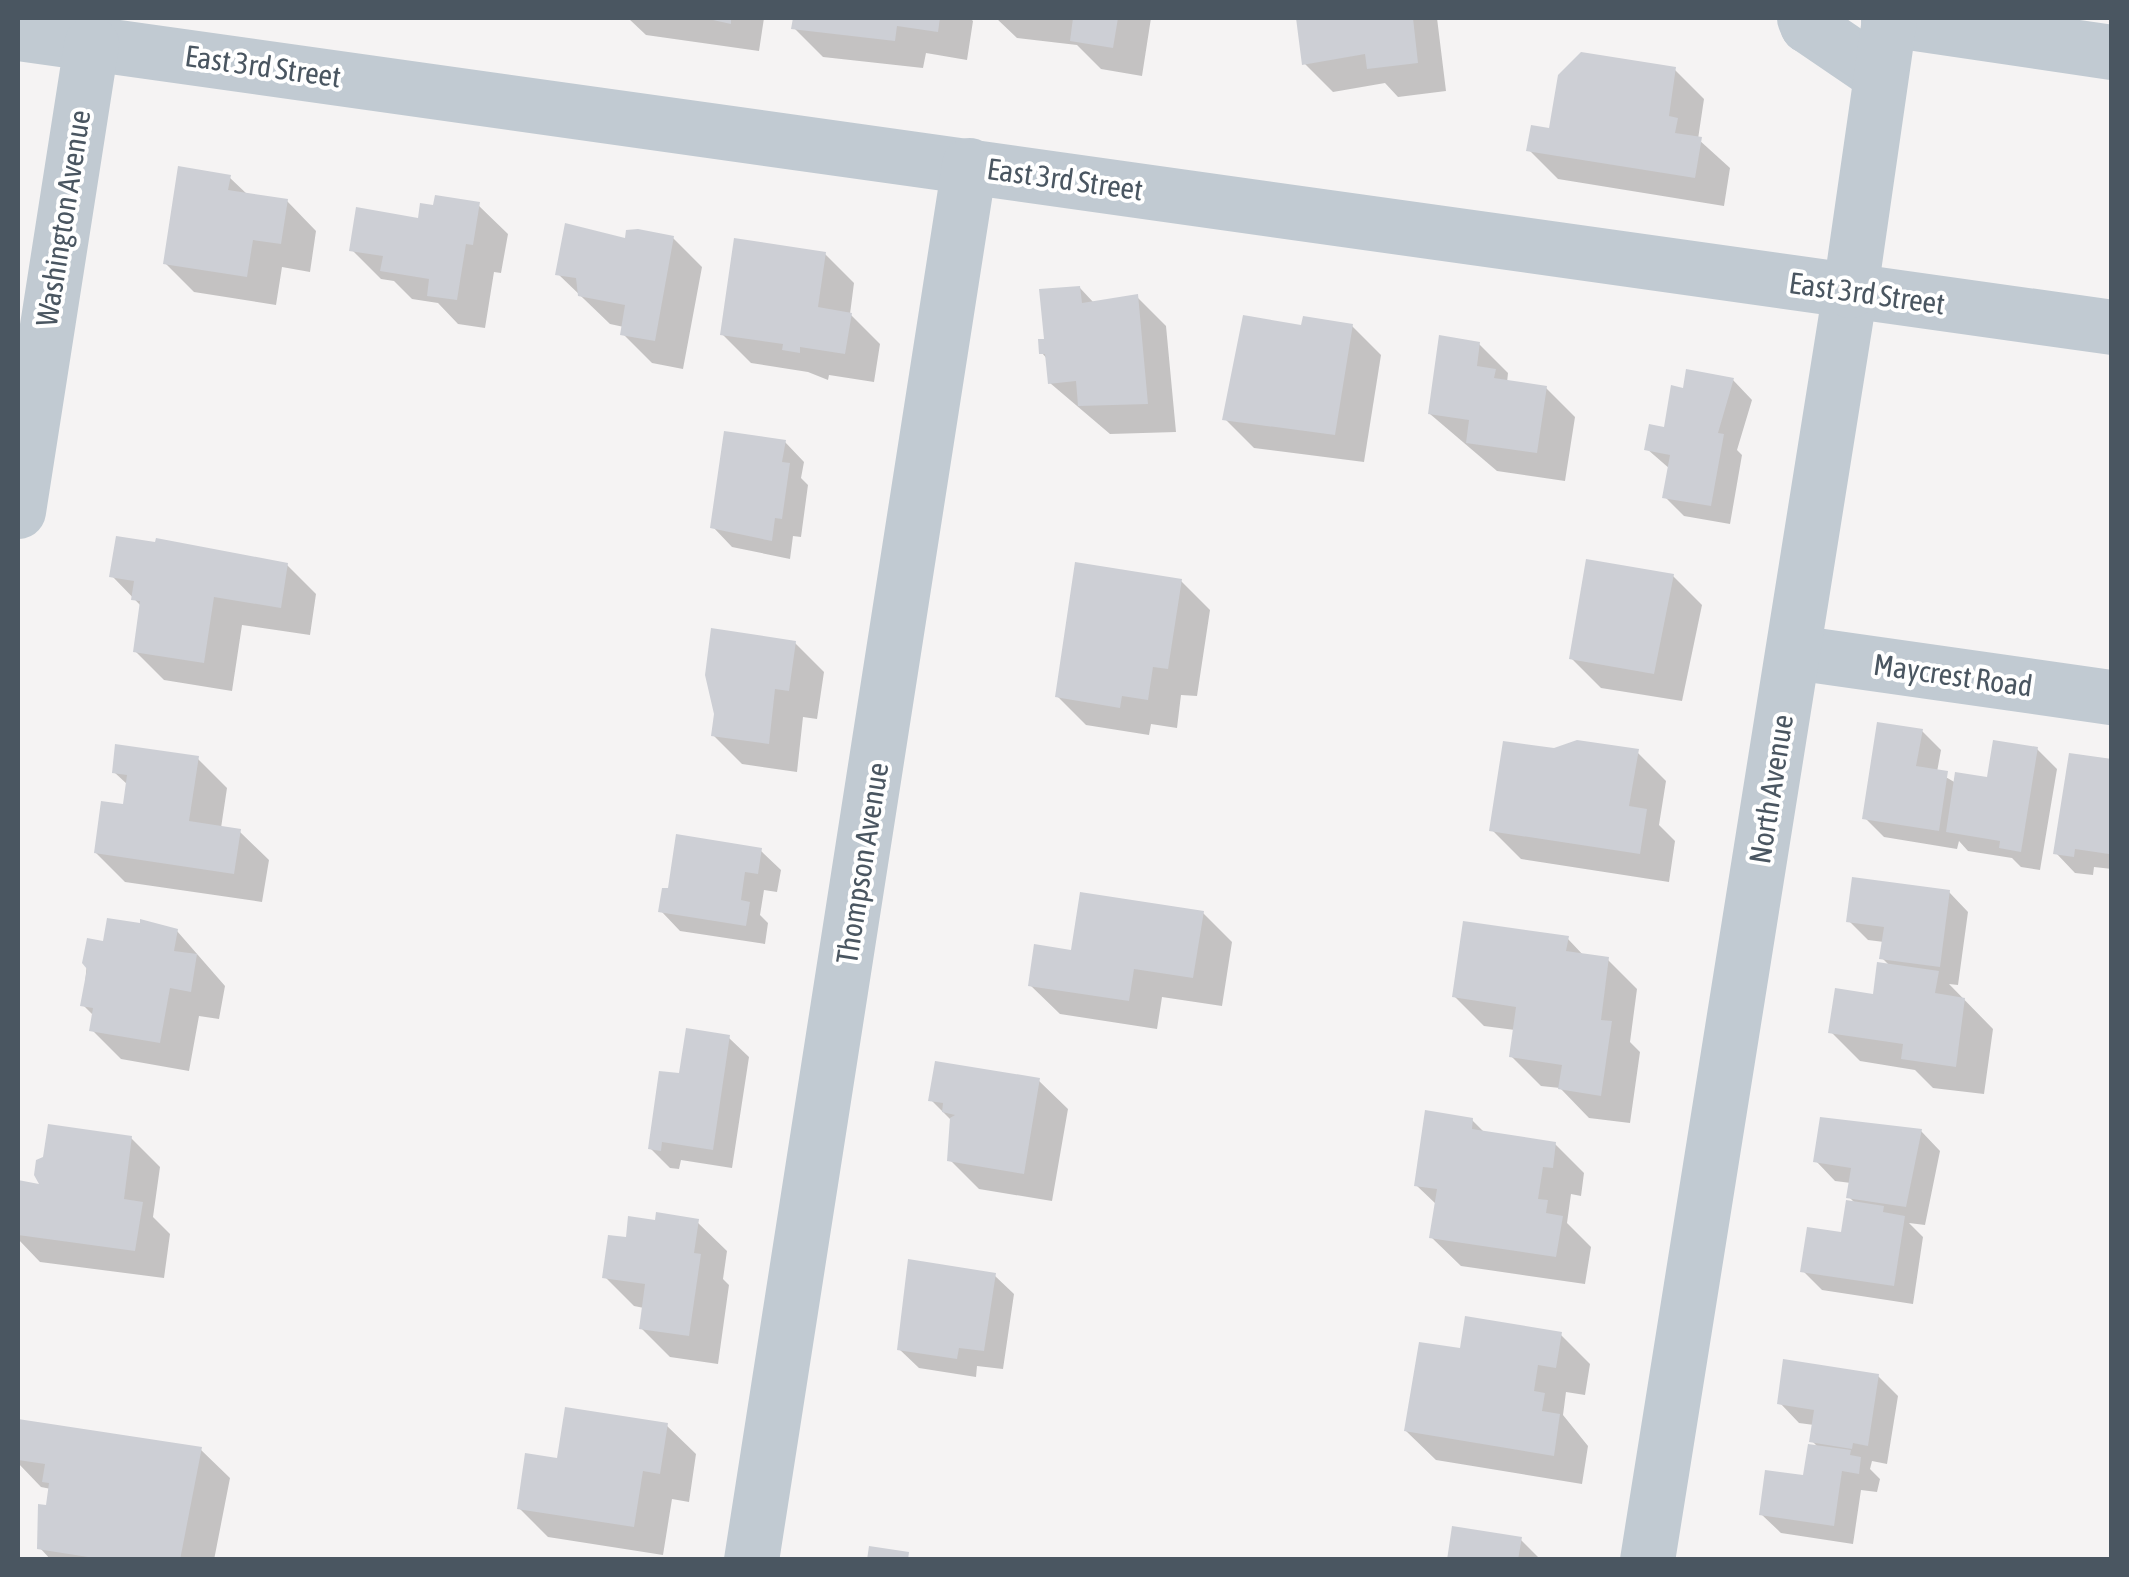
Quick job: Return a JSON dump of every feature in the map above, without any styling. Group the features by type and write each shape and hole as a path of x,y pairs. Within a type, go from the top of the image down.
{"street":[{"path":"1804,18 1807,24 1879,74"},
{"path":"1888,18 2112,52"},
{"name":"North Avenue","path":"1647,1560 1794,652 1888,18"},
{"name":"East 3rd Street","path":"18,32 2112,327"},
{"name":"Washington Avenue","path":"18,512 91,44"},
{"name":"Thompson Avenue","path":"751,1560 969,165"},
{"name":"Maycrest Road","path":"1794,652 2112,697"}],"building":[{"path":"704,18 731,18 731,24"},
{"path":"793,18 940,18 938,32 897,26 895,41 791,29"},
{"path":"1073,18 1118,18 1113,48 1070,41"},
{"path":"1296,18 1413,18 1418,63 1367,69 1365,54 1302,65"},
{"path":"1581,52 1676,67 1669,116 1678,118 1675,133 1702,137 1695,178 1526,151 1531,125 1549,128 1558,75"},
{"path":"178,166 231,175 228,190 288,199 281,244 253,240 247,277 163,264"},
{"path":"435,195 480,202 473,245 466,244 457,300 427,296 429,279 380,271 383,256 349,251 356,207 418,218 420,203 433,205"},
{"path":"565,223 625,238 626,230 638,229 674,236 655,341 620,335 625,305 578,296 576,278 555,275"},
{"path":"734,238 826,252 818,307 852,313 845,354 800,347 800,353 782,350 783,344 720,335"},
{"path":"1080,286 1082,303 1138,294 1148,404 1078,406 1076,381 1048,384 1045,354 1039,354 1038,339 1044,339 1039,289"},
{"path":"1243,315 1301,325 1303,316 1353,324 1335,435 1222,420"},
{"path":"1439,335 1480,342 1477,366 1496,369 1494,378 1547,386 1537,453 1466,443 1469,420 1428,414"},
{"path":"1686,369 1734,378 1718,433 1724,434 1711,506 1662,498 1670,455 1644,450 1649,424 1664,427 1671,385 1683,388"},
{"path":"724,431 786,440 782,462 790,463 782,519 775,518 772,541 710,528"},
{"path":"116,536 155,542 156,538 288,563 281,608 214,597 204,663 133,652 140,601 131,600 134,581 109,577"},
{"path":"1586,559 1674,574 1654,674 1569,659"},
{"path":"1075,562 1182,579 1168,669 1153,667 1148,700 1122,696 1120,708 1055,697"},
{"path":"711,628 796,641 789,691 775,689 769,744 711,736 714,714 705,675"},
{"path":"1877,722 1923,729 1916,766 1948,771 1939,831 1862,819"},
{"path":"1577,740 1639,749 1629,806 1647,809 1640,854 1489,831 1503,741 1554,748"},
{"path":"1993,740 2038,747 2021,852 1999,848 2000,841 1946,832 1955,772 1987,777"},
{"path":"115,744 199,756 189,821 241,829 234,874 94,853 101,801 123,804 127,775 112,773"},
{"path":"2069,753 2112,759 2109,854 2075,849 2074,857 2053,854"},
{"path":"676,834 762,848 758,874 745,872 741,900 750,902 746,926 658,912 662,888 668,888"},
{"path":"1852,877 1950,890 1940,967 1879,959 1884,927 1846,922"},
{"path":"1080,892 1204,911 1193,978 1134,969 1129,1001 1028,986 1034,944 1071,950"},
{"path":"107,918 140,923 140,919 178,929 174,951 197,954 191,992 170,988 160,1043 89,1031 93,1008 80,1006 87,969 82,963 87,938 103,941"},
{"path":"1463,921 1569,936 1566,951 1609,957 1601,1020 1612,1021 1601,1096 1558,1089 1562,1065 1509,1057 1516,1007 1452,997"},
{"path":"1877,962 1939,971 1935,993 1965,998 1956,1067 1901,1059 1903,1044 1828,1033 1835,988 1873,994"},
{"path":"686,1028 730,1035 713,1150 662,1142 661,1151 648,1149 659,1071 679,1073"},
{"path":"935,1061 1040,1078 1024,1174 947,1161 950,1118 955,1115 942,1112 943,1103 928,1101"},
{"path":"1425,1110 1473,1118 1472,1129 1556,1142 1553,1168 1543,1167 1538,1199 1548,1200 1546,1213 1563,1216 1556,1257 1429,1238 1437,1189 1414,1186"},
{"path":"1820,1117 1922,1129 1906,1207 1846,1198 1851,1168 1813,1162"},
{"path":"48,1124 132,1136 124,1199 143,1202 135,1251 18,1235 18,1180 39,1184 34,1175 36,1160 43,1157"},
{"path":"1846,1200 1884,1206 1883,1212 1905,1216 1894,1286 1800,1272 1807,1227 1841,1232"},
{"path":"656,1212 699,1219 694,1253 701,1254 689,1336 639,1329 645,1284 602,1278 608,1235 626,1237 628,1216 655,1220"},
{"path":"908,1259 996,1273 984,1351 959,1348 957,1359 897,1350"},
{"path":"1465,1316 1562,1332 1556,1368 1538,1365 1534,1391 1545,1393 1542,1411 1560,1414 1554,1456 1404,1431 1419,1342 1460,1348"},
{"path":"1783,1359 1879,1374 1868,1446 1853,1443 1852,1449 1809,1442 1814,1410 1777,1404"},
{"path":"565,1407 668,1423 660,1474 643,1471 634,1527 517,1509 525,1453 557,1458"},
{"path":"18,1419 202,1447 180,1560 107,1560 37,1549 38,1504 46,1505 49,1483 42,1482 45,1464 18,1460"},
{"path":"1808,1444 1851,1450 1850,1455 1861,1457 1859,1474 1842,1471 1834,1526 1759,1515 1765,1470 1803,1475"},
{"path":"1452,1526 1522,1537 1518,1560 1447,1560"},
{"path":"869,1546 909,1552 908,1560 867,1560"}]}
